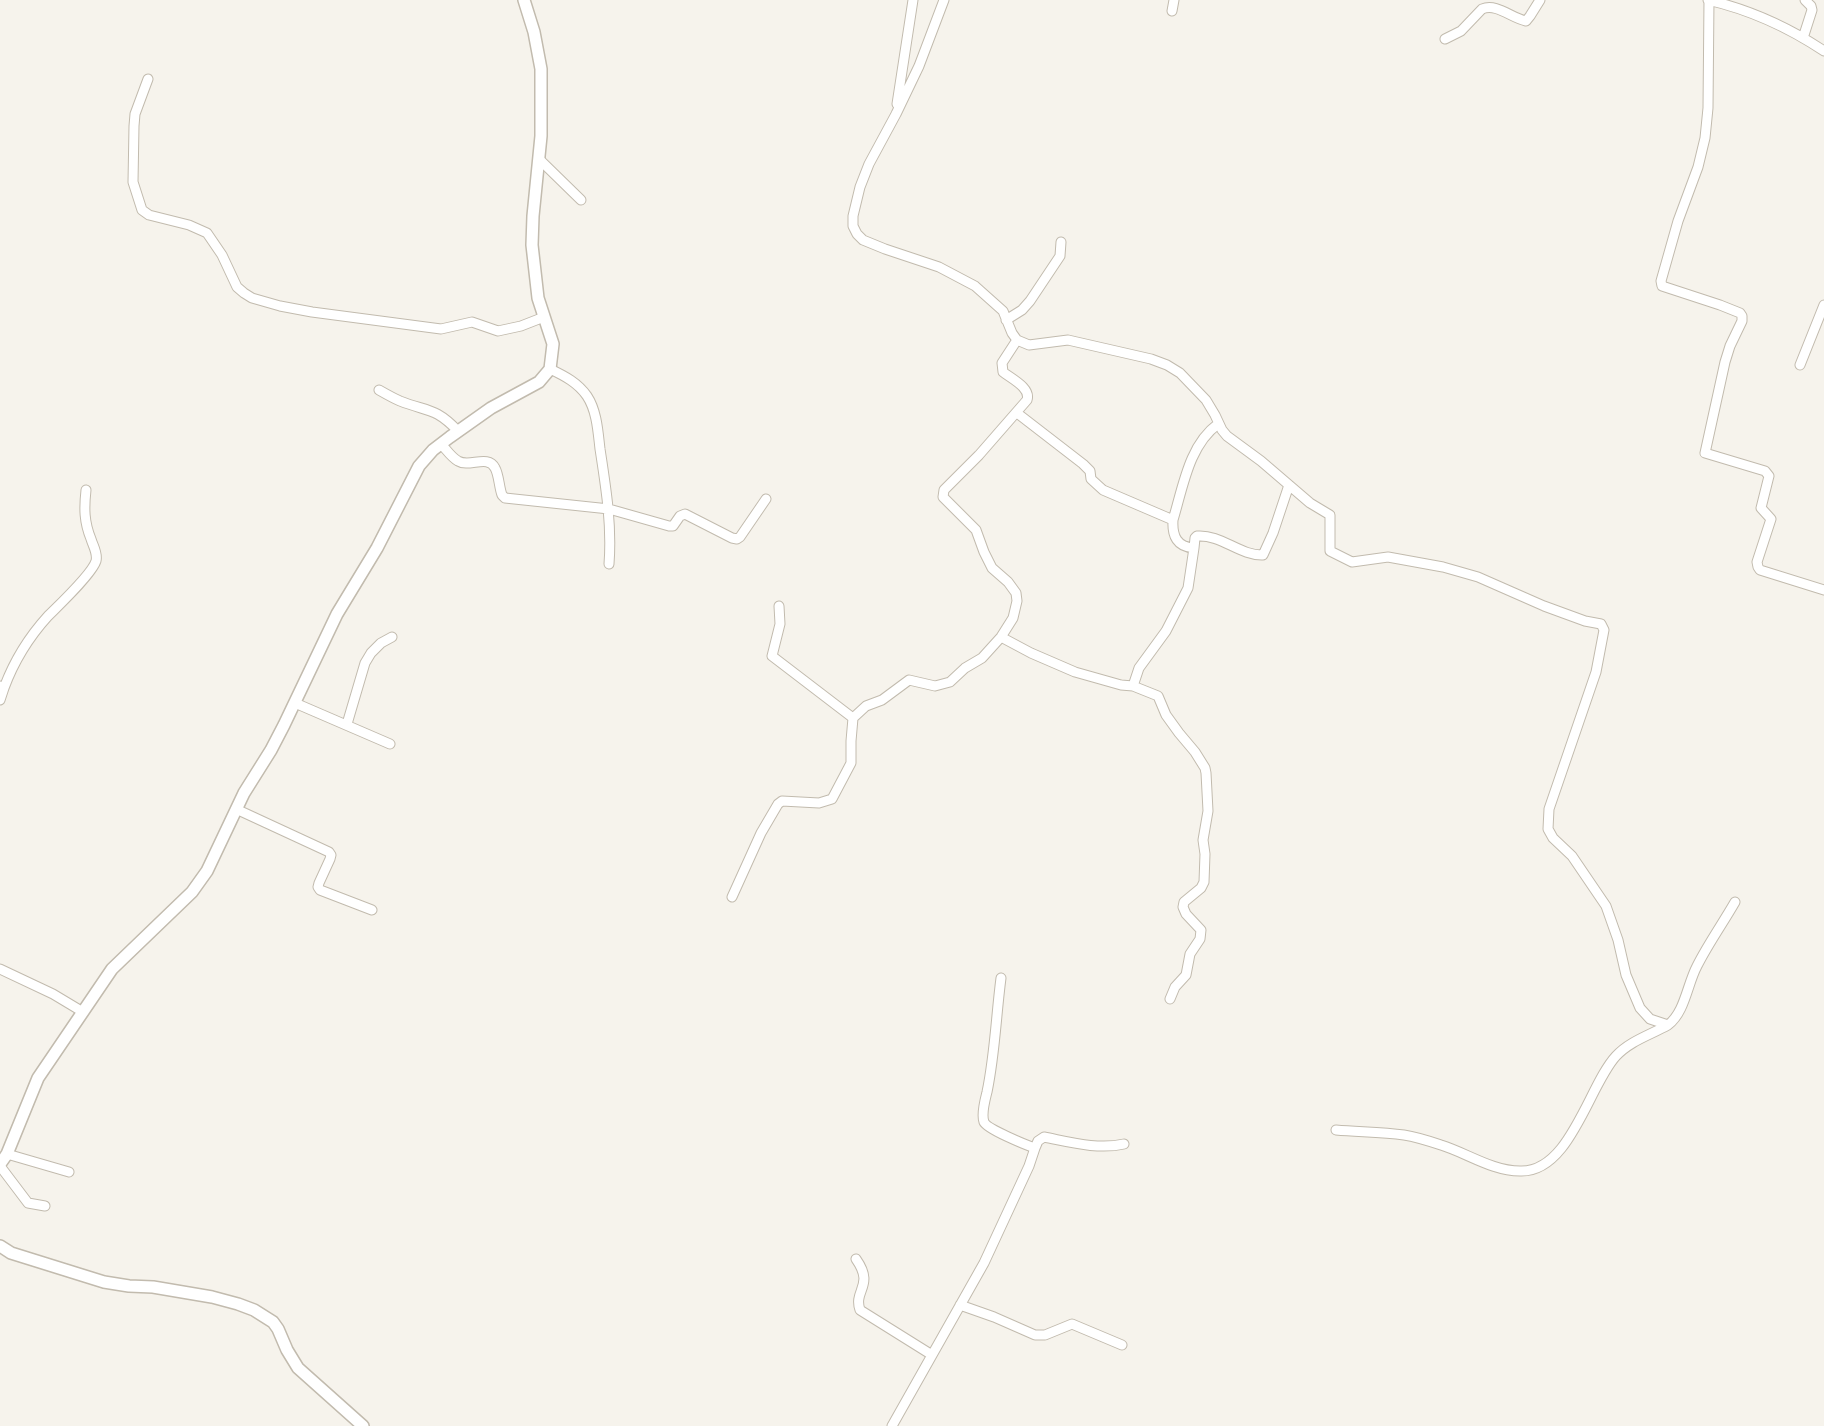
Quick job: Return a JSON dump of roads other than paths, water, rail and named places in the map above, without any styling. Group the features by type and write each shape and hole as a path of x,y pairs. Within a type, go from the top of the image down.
{"street":[{"path":"45,1206 28,1204 0,1165 38,1078 112,968 201,882 236,809 252,779 271,750 337,614 377,548 419,466 426,457 458,431 503,401 539,382 550,369 554,344 538,298 532,245 533,216 540,159 541,69 534,32 524,0"},
{"path":"896,114 913,0"},
{"path":"944,0 919,66 869,164 860,187 853,216 853,226 857,234 864,240 884,249 939,267 975,286 1003,311 1012,334 1017,340 1029,345 1068,340 1151,359 1180,372 1206,400 1218,424 1227,436 1261,461 1310,503 1330,515 1330,551 1352,562 1388,557 1443,567 1478,577 1544,606 1585,621 1597,623 1603,627 1602,646 1596,672 1549,808 1548,829 1553,838 1572,856 1606,906 1618,940 1626,975 1640,1008 1650,1018 1668,1025"},
{"path":"1172,11 1174,0"},
{"path":"1445,38 1461,31 1486,8 1491,7 1526,21 1540,0"},
{"path":"1824,52 1803,38 1765,18 1737,7 1708,0 1708,108 1705,138 1698,167 1678,222 1660,281 1662,286 1720,305 1740,313 1742,316 1742,321 1730,346 1725,362 1705,453 1765,471 1769,476 1761,508 1772,519 1758,567 1760,570 1824,590"},
{"path":"1803,38 1812,10 1812,6 1805,0"},
{"path":"148,80 135,114 134,126 133,182 142,210 149,216 189,225 207,233 222,255 237,287 252,298 312,312 441,329 472,322 498,331 544,317"},
{"path":"540,159 582,200"},
{"path":"1006,320 1022,310 1030,301 1060,256 1062,242"},
{"path":"1800,365 1824,305"},
{"path":"732,897 761,833 778,804 782,801 819,803 832,799 852,763 851,729 854,718 866,706 882,700 909,680 926,686 950,682 965,668 982,658 1001,637 1012,618 1017,601 1016,593 1008,582 992,568 976,530 943,497 944,490 1025,404 1028,393 1003,372 1002,367 1002,363 1017,340"},
{"path":"550,369 576,384 588,398 596,422 610,509 611,538 609,564"},
{"path":"379,390 399,401 432,410 446,419 458,431"},
{"path":"1017,413 1083,464 1090,472 1091,479 1103,490 1173,520"},
{"path":"1194,548 1180,544 1176,540 1172,528 1173,520 1191,461 1202,439 1209,430 1218,424"},
{"path":"441,444 458,461 472,464 481,461 492,464 496,469 501,492 505,498 610,509 670,526 674,526 680,516 685,514 727,536 737,539 766,499"},
{"path":"1133,686 1139,668 1166,631 1188,588 1195,538 1197,536 1206,536 1248,552 1263,555 1289,485"},
{"path":"0,700 2,687 20,651 96,562 96,553 86,526 84,512 86,490"},
{"path":"778,606 780,624 772,656 854,718"},
{"path":"347,724 365,663 371,653 381,643 392,637"},
{"path":"1001,637 1031,653 1075,672 1121,685 1133,686 1158,696 1166,715 1205,768 1208,811 1203,840 1205,854 1204,882 1201,888 1184,902 1183,907 1201,934 1198,943 1190,954 1186,975 1174,988 1170,999"},
{"path":"294,703 347,724 390,744"},
{"path":"236,809 329,852 331,855 319,883 318,887 320,890 372,910"},
{"path":"1336,1130 1405,1135 1443,1146 1476,1160 1520,1172 1533,1170 1548,1162 1572,1134 1601,1078 1616,1056 1632,1043 1668,1025 1678,1014 1697,966 1735,902"},
{"path":"0,969 53,994 83,1012"},
{"path":"1001,978 996,1014 995,1044 984,1103 983,1121 985,1125 1035,1148"},
{"path":"892,1426 984,1263 1038,1141 1044,1137 1078,1144 1104,1146 1124,1144"},
{"path":"6,1154 69,1172"},
{"path":"0,1246 11,1252 104,1282 154,1287 212,1297 254,1310 273,1322 298,1368 363,1426"},
{"path":"856,1259 865,1274 859,1303 860,1310 932,1356"},
{"path":"960,1305 1035,1335 1046,1335 1072,1324 1122,1345"}]}
